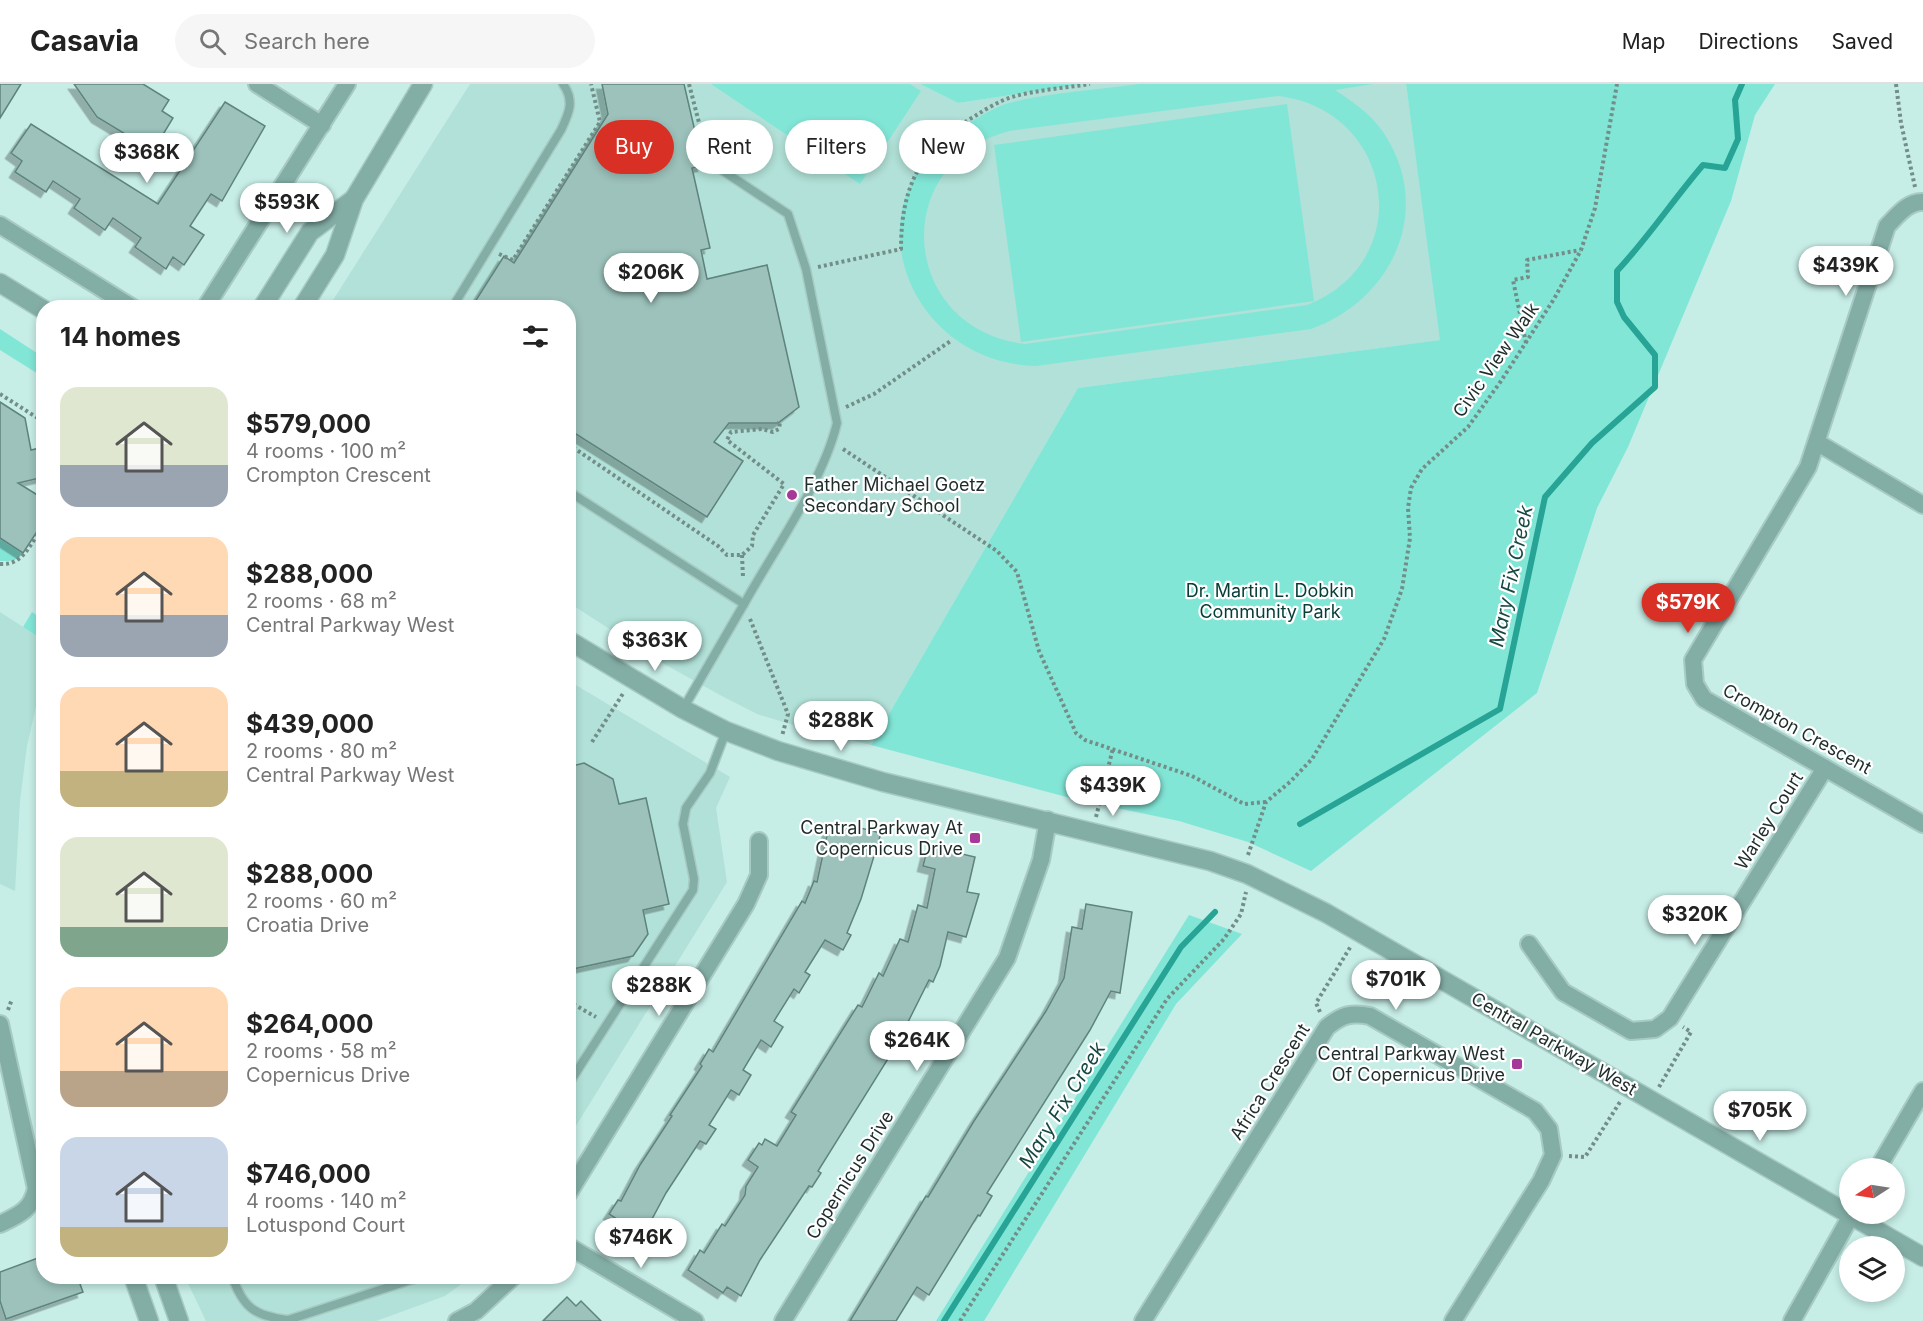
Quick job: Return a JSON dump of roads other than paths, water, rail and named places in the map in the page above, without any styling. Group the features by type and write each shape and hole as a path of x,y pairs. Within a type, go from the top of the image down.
{"street":[{"path":"257,84 322,124"},
{"path":"211,300 347,84"},
{"path":"307,300 335,255 354,199 423,84"},
{"path":"267,300 310,232 354,199"},
{"name":"Crompton Crescent","path":"1920,202 1902,210 1887,226 1818,443 1808,467 1693,660 1695,684 1704,699 1923,824"},
{"path":"0,225 120,300"},
{"path":"0,283 36,305"},
{"path":"1818,443 1923,505"},
{"name":"Central Parkway West","path":"576,644 683,709 726,731 778,751 883,782 1048,820 1210,861 1285,892 1839,1208"},
{"name":"Warley Court","path":"1528,944 1563,992 1631,1031 1655,1029 1670,1018 1825,768"},
{"name":"Copernicus Drive","path":"783,1321 1007,957 1041,860 1048,820"},
{"path":"576,1181 746,904 759,875 759,842"},
{"name":"Africa Crescent","path":"1143,1321 1327,1027 1342,1015 1357,1013 1370,1016 1535,1111 1549,1129 1553,1155 1541,1181 1453,1321"},
{"path":"0,1024 36,1188 34,1201 23,1214 0,1224"},
{"path":"1884,1158 1923,1091"},
{"path":"1792,1321 1847,1224"},
{"name":"Central Parkway West","path":"1867,1224 1923,1257"},
{"path":"576,1251 695,1321"},
{"path":"136,1284 149,1321"},
{"path":"166,1284 179,1321"},
{"path":"457,1321 476,1311 505,1284"}],"lane":[{"path":"457,300 569,114 571,98 563,84"},
{"path":"683,709 812,484 832,442 837,423 806,269 788,214 729,174"},
{"path":"576,496 744,604"},
{"path":"576,1073 693,890 694,879 683,824 686,808 710,773 726,731"},
{"path":"235,1284 239,1296 252,1310 266,1317 288,1320 398,1284"}],"waterway":[{"name":"Mary Fix Creek","path":"1300,824 1500,709 1545,497 1592,443 1655,387 1655,355 1624,317 1617,302 1617,271 1703,165 1725,168 1738,139 1735,100 1742,84"},
{"name":"Mary Fix Creek","path":"944,1321 1181,947 1215,912"}],"place":[{"name":"Father Michael Goetz Secondary School","path":"792,495"},
{"name":"Central Parkway At Copernicus Drive","path":"975,838"},
{"name":"Central Parkway West Of Copernicus Drive","path":"1517,1064"}],"park label":[{"name":"Dr. Martin L. Dobkin Community Park","path":"1270,601"}]}
